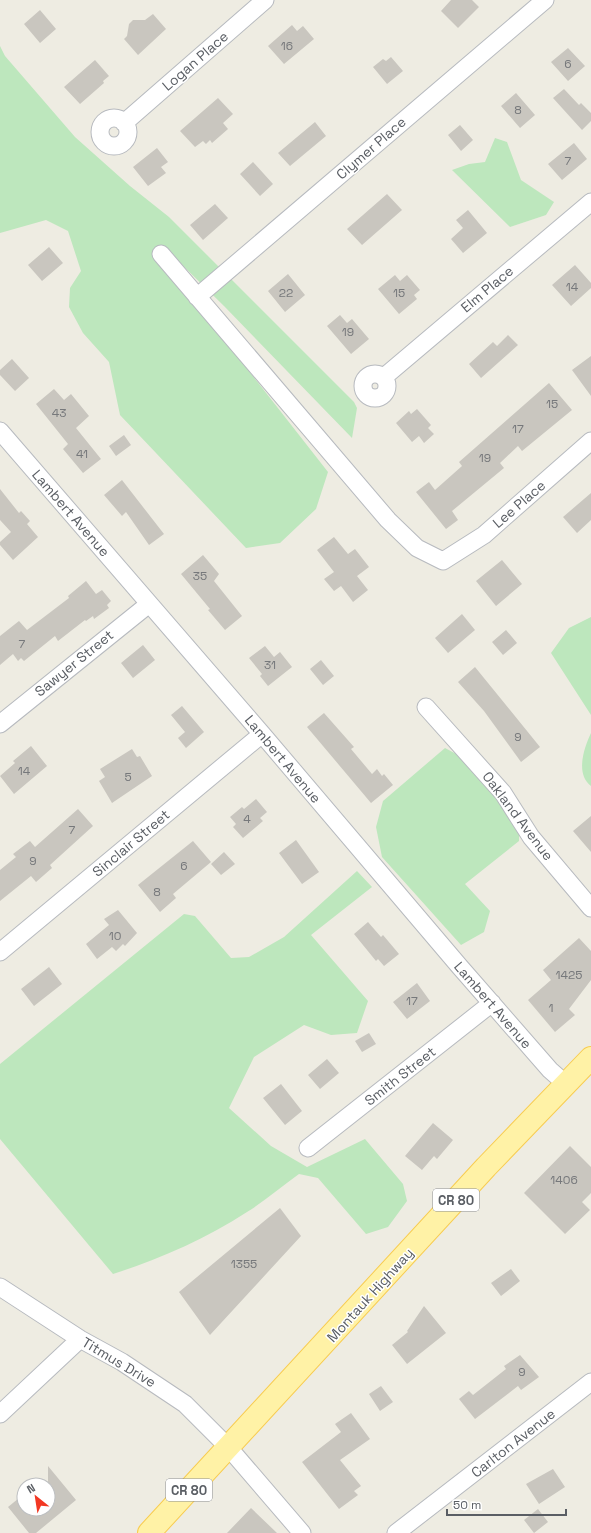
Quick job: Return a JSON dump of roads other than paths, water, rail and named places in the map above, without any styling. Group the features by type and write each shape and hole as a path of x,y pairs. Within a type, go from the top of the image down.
{"main road":[{"name":"Montauk Highway","path":"149,1533 229,1448 486,1167 591,1058"}],"street":[{"name":"Logan Place","path":"124,123 265,0"},
{"name":"Clymer Place","path":"197,297 545,0"},
{"name":"Elm Place","path":"384,378 591,202"},
{"path":"161,254 197,297"},
{"name":"Lee Place","path":"197,297 388,520 417,548 443,561 484,534 591,441"},
{"name":"Lambert Avenue","path":"2,436 262,734 455,961 550,1070 566,1085"},
{"name":"Sawyer Street","path":"0,724 149,604"},
{"name":"Oakland Avenue","path":"426,707 503,793 531,837 591,908"},
{"name":"Sinclair Street","path":"0,952 262,734"},
{"name":"Smith Street","path":"308,1148 492,1003"},
{"name":"Titmus Drive","path":"0,1287 80,1339 122,1362 185,1404 229,1448 302,1533"},
{"path":"0,1414 80,1339"},
{"name":"Carlton Avenue","path":"396,1533 591,1382"}]}
